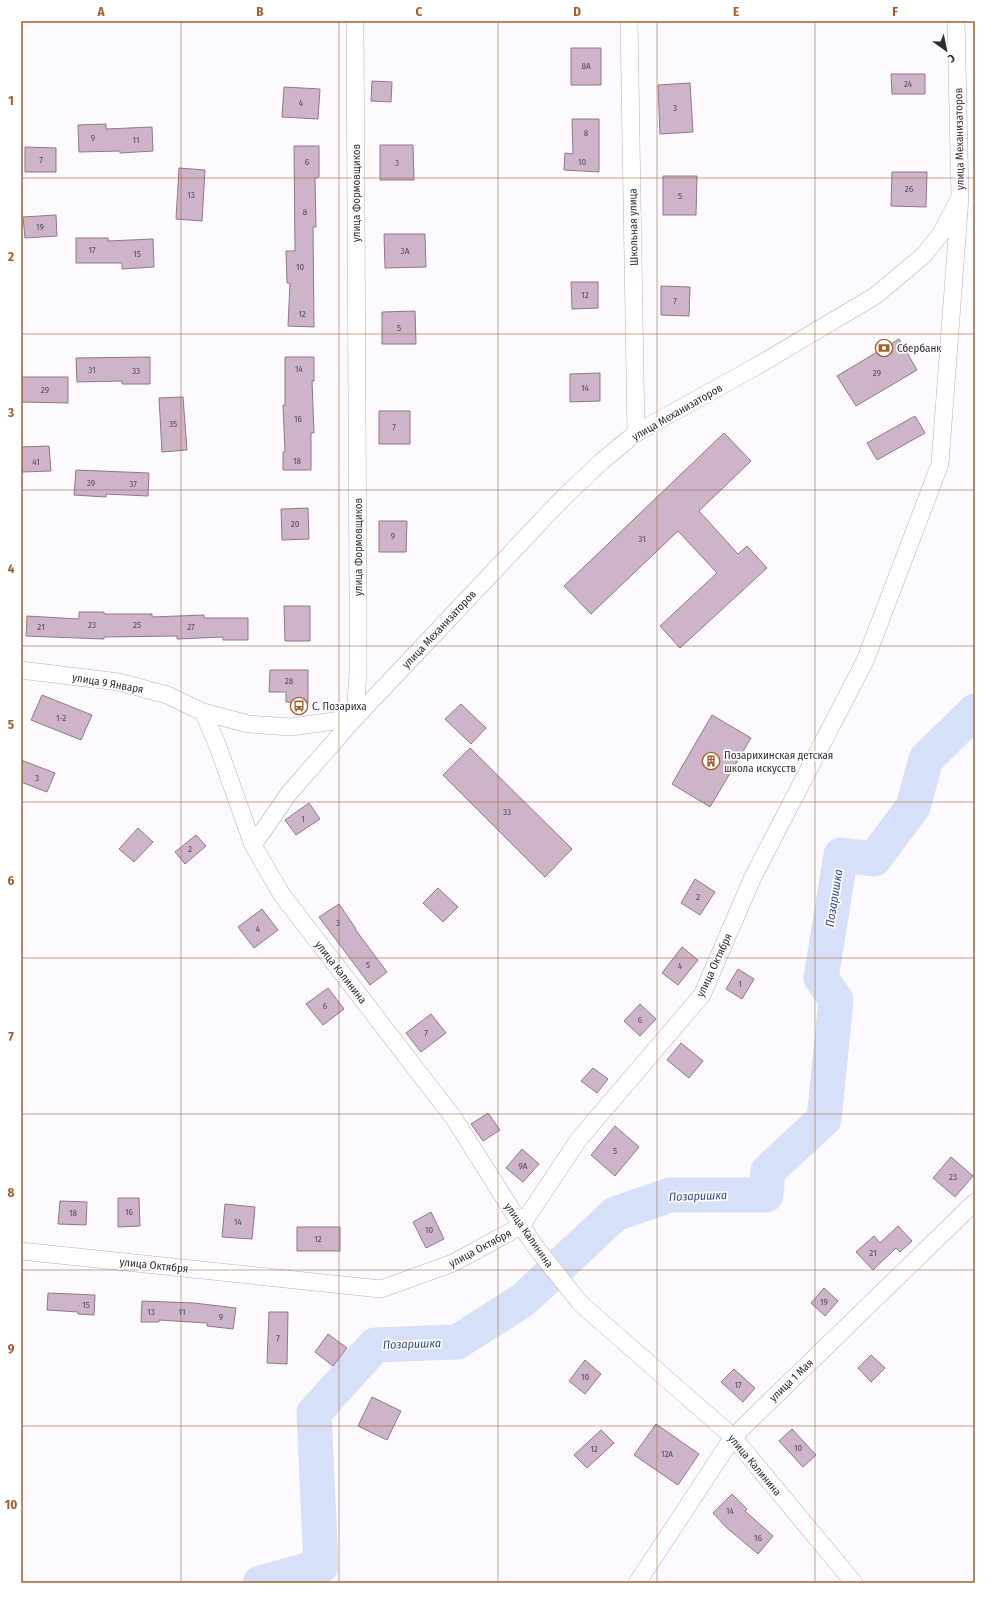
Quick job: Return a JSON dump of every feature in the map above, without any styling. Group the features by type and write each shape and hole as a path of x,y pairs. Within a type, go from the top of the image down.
{"street":[{"name":"улица Формовщиков","path":"355,21 358,672 355,718"},
{"name":"Школьная улица","path":"629,21 636,433"},
{"name":"улица Механизаторов","path":"253,845 290,792 355,718 563,498 601,462 636,433 757,366 875,296 924,255 942,232 960,197 956,21"},
{"name":"улица Октября","path":"21,1251 382,1289 453,1263 520,1226 579,1139 702,995 753,877 865,661 940,464 960,197"},
{"name":"улица 9 Января","path":"23,673 119,682 167,695 203,712 248,724 291,727 355,718"},
{"name":"улица Калинина","path":"203,712 217,744 253,845 282,896 453,1117 520,1226 534,1245 581,1304 733,1437 854,1583"},
{"name":"улица 1 Мая","path":"637,1583 733,1437 975,1202"}],"building":[{"path":"571,48 601,48 601,85 571,85"},
{"path":"891,74 925,74 925,94 892,94"},
{"path":"372,81 392,82 391,102 371,101"},
{"path":"690,83 693,132 660,134 658,85"},
{"path":"284,87 320,89 318,119 282,117"},
{"path":"572,119 599,119 599,172 564,170 565,153 573,154"},
{"path":"106,124 106,129 152,127 153,151 120,153 120,151 79,152 78,125"},
{"path":"380,145 413,145 414,180 380,180"},
{"path":"294,146 319,146 319,177 315,178 316,227 313,227 314,327 288,326 290,283 287,283 286,251 295,251"},
{"path":"25,147 56,148 56,172 25,172"},
{"path":"179,168 205,170 202,221 176,219"},
{"path":"892,172 927,172 926,207 891,206"},
{"path":"663,176 697,176 696,215 663,215"},
{"path":"56,215 57,236 25,238 23,217"},
{"path":"384,234 425,234 426,267 385,268"},
{"path":"76,238 108,238 108,241 153,239 154,267 122,269 122,263 76,263"},
{"path":"571,282 598,282 598,308 572,309"},
{"path":"661,286 690,287 689,316 661,315"},
{"path":"415,311 416,344 382,344 382,312"},
{"path":"899,339 917,370 856,406 837,376"},
{"path":"150,357 150,384 122,384 122,381 77,382 76,358"},
{"path":"285,357 314,357 314,381 312,381 314,433 311,433 311,470 283,470 283,452 285,452 283,405 285,405"},
{"path":"600,373 600,401 570,402 570,374"},
{"path":"21,377 68,377 68,403 21,402"},
{"path":"183,397 187,450 162,452 159,398"},
{"path":"379,411 410,411 410,444 379,444"},
{"path":"915,416 925,433 877,460 867,443"},
{"path":"724,433 751,461 699,511 738,554 747,546 767,568 680,648 660,626 717,573 678,531 591,614 564,586"},
{"path":"49,446 51,471 22,472 21,447"},
{"path":"76,470 149,473 148,496 106,494 106,497 74,495"},
{"path":"308,508 309,539 282,540 281,509"},
{"path":"379,521 407,521 406,552 379,552"},
{"path":"284,606 310,606 310,641 285,641"},
{"path":"79,612 104,612 104,614 152,614 152,617 204,615 204,618 248,618 248,640 223,640 223,637 177,639 177,636 104,637 104,639 26,636 27,616 79,619"},
{"path":"270,670 308,670 308,703 286,702 286,692 269,692"},
{"path":"42,695 92,715 81,740 31,720"},
{"path":"461,704 486,728 471,744 445,719"},
{"name":"Позарихинская детская школа искусств","path":"712,715 751,738 710,807 672,784"},
{"path":"470,748 572,849 545,877 443,775"},
{"path":"21,760 55,773 47,792 21,782"},
{"path":"309,803 320,819 296,835 285,820"},
{"path":"138,828 153,842 134,862 119,849"},
{"path":"196,835 206,846 185,864 175,852"},
{"path":"695,879 715,892 700,915 681,903"},
{"path":"438,888 458,907 443,922 423,903"},
{"path":"339,904 355,929 387,972 370,985 319,917"},
{"path":"262,909 278,930 254,948 238,927"},
{"path":"682,947 698,960 678,985 662,973"},
{"path":"738,969 754,979 742,999 726,989"},
{"path":"328,988 344,1009 323,1025 306,1004"},
{"path":"640,1004 656,1019 640,1036 624,1021"},
{"path":"431,1014 446,1033 421,1052 406,1033"},
{"path":"681,1043 703,1061 689,1078 667,1060"},
{"path":"593,1068 608,1079 597,1093 581,1081"},
{"path":"488,1113 500,1130 483,1141 471,1124"},
{"path":"615,1126 639,1147 615,1176 591,1155"},
{"path":"522,1149 539,1164 523,1182 506,1168"},
{"path":"951,1157 973,1176 955,1197 933,1178"},
{"path":"118,1198 139,1198 140,1226 118,1227"},
{"path":"60,1201 87,1202 86,1225 58,1224"},
{"path":"225,1204 255,1207 252,1239 222,1237"},
{"path":"431,1212 444,1239 426,1248 413,1222"},
{"path":"898,1226 912,1241 900,1252 896,1248 873,1270 856,1252 874,1236 880,1243"},
{"path":"297,1227 340,1227 340,1251 297,1251"},
{"path":"824,1288 838,1301 825,1316 811,1303"},
{"path":"48,1293 95,1295 94,1315 78,1314 78,1312 47,1310"},
{"path":"142,1301 194,1303 236,1308 233,1329 207,1326 207,1323 159,1320 159,1322 141,1322"},
{"path":"269,1312 288,1312 287,1364 267,1363"},
{"path":"328,1334 347,1348 333,1366 315,1352"},
{"path":"871,1355 885,1368 871,1382 858,1368"},
{"path":"585,1360 601,1374 585,1394 569,1381"},
{"path":"734,1369 755,1388 743,1402 721,1382"},
{"path":"372,1397 401,1411 387,1440 358,1426"},
{"path":"656,1424 699,1454 678,1485 634,1455"},
{"path":"792,1429 816,1455 803,1467 779,1441"},
{"path":"601,1430 614,1443 587,1468 574,1455"},
{"path":"732,1494 747,1509 745,1511 773,1536 758,1554 727,1528 713,1513"}],"waterway":[{"name":"Позаришка","path":"260,1583 321,1566 314,1413 375,1345 457,1342 523,1300 615,1214 670,1195 766,1195 768,1171 824,1119 836,1000 821,978 841,855 874,859 913,807 926,759 975,711"}],"place":[{"name":"Сбербанк","path":"884,348"},
{"name":"С. Позариха","path":"299,706"},
{"name":"Позарихинская детская школа искусств","path":"711,761"}]}
